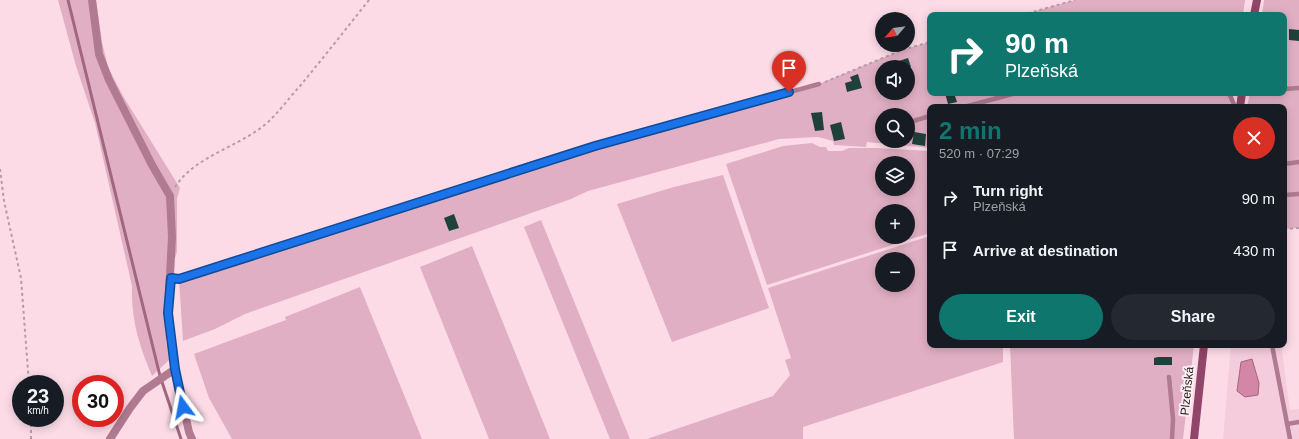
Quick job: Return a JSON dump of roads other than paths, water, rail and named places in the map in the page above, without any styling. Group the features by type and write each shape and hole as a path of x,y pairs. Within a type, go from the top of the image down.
{"main road":[{"path":"1255,12 1257,0"},
{"name":"Plzeňská","path":"1194,439 1204,348"}],"street":[{"path":"92,0 99,54 109,80 152,165 170,196 172,237 168,313 175,369 189,432 192,439"},
{"path":"110,439 143,391 175,369"}],"lane":[{"path":"171,278 179,279 595,146 818,84"},
{"path":"1287,89 1299,88"},
{"path":"975,104 1005,96"},
{"path":"915,120 927,117"},
{"path":"1287,164 1299,162"},
{"path":"1287,195 1299,194"},
{"path":"1273,348 1290,439"},
{"name":"Plzeňská","path":"1169,378 1174,418 1172,439"},
{"path":"1287,424 1299,422"}],"waterway":[{"path":"68,0 160,376 181,439"}]}
